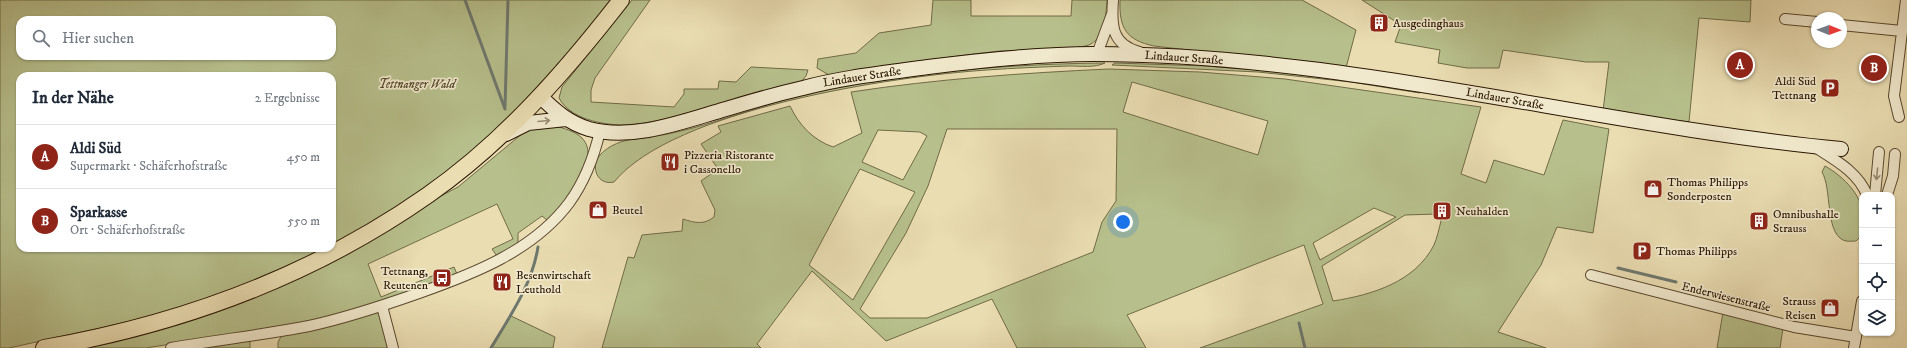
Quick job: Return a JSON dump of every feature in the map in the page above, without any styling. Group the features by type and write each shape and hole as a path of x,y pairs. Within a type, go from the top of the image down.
{"main road":[{"path":"336,251 356,240 429,194 496,138 540,96 569,64 621,0"},
{"name":"Lindauer Straße","path":"540,96 566,120 600,131 623,132 658,127 767,97 838,80 974,61 1038,56 1097,54 1152,55 1345,73 1603,116 1841,149"},
{"path":"496,138 528,123 566,120"},
{"path":"44,348 130,329 199,310 301,269 333,252"}],"street":[{"path":"1113,0 1112,12 1114,28 1119,42 1131,50 1152,55"},
{"path":"1899,117 1894,96 1906,0"},
{"path":"1097,54 1112,12"},
{"path":"1785,19 1811,21"},
{"path":"1847,26 1902,31"},
{"path":"171,348 308,326 382,306 456,280 485,267 519,247 554,221 577,191 590,164 600,131"},
{"path":"1813,146 1838,161 1854,175 1865,192"},
{"path":"1875,192 1879,152"},
{"path":"1888,192 1893,176 1895,154"},
{"name":"Enderwiesenstraße","path":"1591,275 1797,327 1856,337"},
{"path":"382,306 393,348"},
{"path":"1854,348 1859,319"}],"green space":[{"name":"Tettnanger Wald","path":"0,0 612,0 590,27 519,106 467,155 403,205 336,244 336,72 16,72 16,252 320,252 276,273 163,314 9,348 0,348"},
{"path":"632,0 650,0 595,78 591,90 591,102 674,107 684,94 684,89 718,89 719,81 736,82 751,67 808,70 806,76 801,82 645,123 616,125 597,122 579,116 564,105 559,98 562,87"},
{"path":"933,0 971,0 971,16 1071,16 1072,0 1107,0 1104,24 1099,36 1091,44 1084,46 1062,49 1000,51 829,75 817,68 818,59 856,53 879,33 931,25"},
{"path":"1120,0 1302,0 1356,30 1346,68 1154,46 1137,40 1126,31 1121,18"},
{"path":"1362,0 1751,0 1750,22 1699,18 1689,122 1603,111 1609,62 1586,62 1503,50 1499,68 1467,68 1438,63 1440,50 1395,42 1401,25"},
{"path":"1105,63 1092,66 1018,68 947,74 844,89 788,101 734,116 685,135 643,156 614,182 603,181 597,174 596,164 600,155 608,148 621,142 682,131 773,103 819,91 854,84 961,70 1033,65"},
{"path":"1115,63 1207,66 1286,72 1422,91 1420,93 1351,82 1258,72 1112,65"},
{"path":"1109,69 1200,72 1285,79 1481,107 1461,174 1486,183 1494,160 1544,175 1563,120 1609,129 1593,233 1557,227 1541,265 1498,332 1546,348 1200,348 1323,304 1304,245 1127,315 1146,348 1017,348 992,299 886,341 812,271 757,344 761,348 602,348 628,257 634,258 642,235 682,231 683,219 692,222 703,222 714,217 715,210 701,181 718,169 701,144 721,132 718,126 790,106 807,131 819,140 833,147 862,133 851,92 947,80","holes":["1132,82 1268,121 1258,155 1123,112","947,129 1117,129 1116,201 1102,222 1093,252 927,318 870,318 860,309 906,233 928,186","878,130 920,132 927,136 903,180 862,162","860,169 915,192 853,300 809,265","1374,208 1396,217 1320,260 1313,243","1437,214 1441,221 1434,245 1426,258 1416,269 1391,285 1363,295 1333,301 1322,266 1405,215"]},
{"path":"553,125 572,132 582,138 587,147 588,158 578,182 554,213 547,220 542,216 518,233 518,245 497,256 492,249 513,239 497,204 368,264 381,297 454,267 457,274 382,302 330,318 146,348 73,348 131,335 318,252 336,252 336,244 422,206 458,187 529,128"},
{"path":"1825,166 1837,174 1848,184 1859,200 1859,238 1856,241 1843,240 1837,235 1831,219 1827,189 1822,172"},
{"path":"376,312 383,315 392,348 278,348 278,342 282,335"},
{"path":"1723,312 1783,328 1780,348 1717,348"},
{"path":"511,316 555,337 553,348 490,348"},
{"path":"250,340 250,348 195,348"}],"waterway":[{"path":"465,0 505,109"},
{"path":"505,107 508,0"},
{"path":"491,348 526,287 538,247"},
{"path":"1618,268 1676,282"},
{"path":"1710,292 1770,306"},
{"path":"1299,323 1305,348"}],"place":[{"name":"Ausgedinghaus","path":"1379,23"},
{"name":"Aldi Süd","path":"1740,65"},
{"name":"Sparkasse","path":"1874,68"},
{"name":"Aldi Süd Tettnang","path":"1830,88"},
{"name":"Pizzeria Ristorante i Cassonello","path":"670,162"},
{"name":"Thomas Philipps Sonderposten","path":"1653,189"},
{"name":"Beutel","path":"598,210"},
{"name":"Neuhalden","path":"1442,211"},
{"name":"Omnibushalle Strauss","path":"1759,221"},
{"name":"Thomas Philipps","path":"1642,251"},
{"name":"Tettnang, Reutenen","path":"442,278"},
{"name":"Besenwirtschaft Leuthold","path":"502,282"},
{"name":"Strauss Reisen","path":"1830,308"}]}
